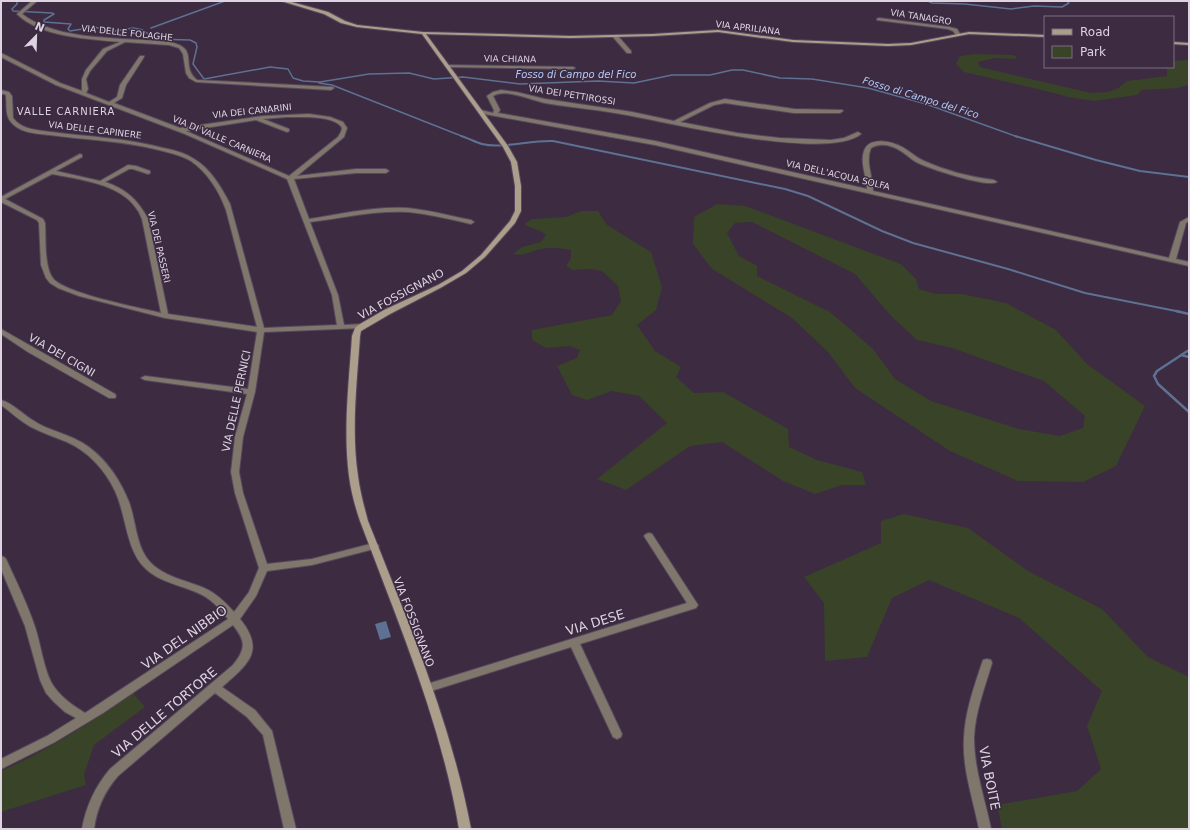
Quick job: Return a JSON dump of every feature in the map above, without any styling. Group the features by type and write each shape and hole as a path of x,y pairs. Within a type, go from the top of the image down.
{"street":[{"name":"VIA DELLE FOLAGHE","path":"35,1 20,13 34,24 64,33 86,37 170,44 181,47 186,54 187,71 192,78 198,81 331,88"},
{"path":"283,1 326,13 343,22 357,26 423,33"},
{"name":"VIA TANAGRO","path":"879,19 949,28 955,30 958,34"},
{"name":"VIA APRILIANA","path":"423,33 546,37 615,36 718,31 798,42 893,45 918,43 958,34 989,33 1044,36"},
{"name":"VIA FOSSIGNANO","path":"423,33 504,144 513,160 517,180 518,211 512,222 483,256 464,272 440,286 387,312 358,330 356,336 351,462 355,494 428,688 459,795 465,829"},
{"path":"615,36 629,52"},
{"path":"83,94 85,90 84,80 86,75 103,52 111,46 126,41"},
{"path":"1174,43 1189,44"},
{"name":"VIA DI VALLE CARNIERA","path":"1,55 83,94 179,130 290,178"},
{"path":"109,104 119,98 123,85 142,57"},
{"name":"VIA CHIANA","path":"446,66 573,68"},
{"name":"VIA DELLE CAPINERE","path":"1,92 7,93 10,97 10,115 12,121 24,128 49,133 133,142 181,154 200,165 219,190 228,207 261,330"},
{"name":"VIA DEI PETTIROSSI","path":"495,115 497,110 490,99 490,96 494,93 503,92 542,101 625,113 742,136 786,140 841,141 858,134"},
{"path":"674,123 710,105 725,101 794,111 840,111"},
{"name":"VIA DELL'ACQUA SOLFA","path":"481,112 647,141 1189,264"},
{"name":"VIA DEI CANARINI","path":"179,130 291,115 323,117 336,120 345,127 344,133 339,140 290,178"},
{"path":"258,119 287,130"},
{"path":"870,192 870,179 866,154 869,147 876,144 897,147 914,158 933,166 973,178 994,182"},
{"path":"1,199 80,156"},
{"path":"100,183 128,167 134,167 148,172"},
{"path":"341,327 335,295 290,178 361,170 386,171"},
{"name":"VIA DEI PASSERI","path":"52,172 112,187 128,196 138,205 143,214 166,316"},
{"path":"1,199 41,220 44,265 48,277 52,282 62,288 87,297 166,316 261,330 363,326"},
{"path":"307,221 369,212 398,210 428,213 471,222"},
{"path":"1172,260 1183,222 1189,219"},
{"name":"VIA DELLE PERNICI","path":"261,330 251,392 239,437 235,474 239,493 264,568"},
{"name":"VIA DEI CIGNI","path":"1,331 112,396"},
{"path":"145,378 251,392"},
{"name":"VIA DELLE TORTORE","path":"1,402 34,425 79,444 92,454 110,475 124,499 139,553 144,562 159,574 210,595 220,603 248,638 248,651 243,661 237,668 110,777 96,798 88,829"},
{"name":"VIA DESE","path":"428,688 693,605 649,536"},
{"path":"264,568 312,562 374,546"},
{"path":"1,559 30,627 47,687 64,705 85,718"},
{"name":"VIA DEL NIBBIO","path":"1,764 46,741 85,718 234,620 253,593 264,568"},
{"path":"574,642 617,734"},
{"name":"VIA BOITE","path":"986,829 971,759 969,738 973,713 987,662"},
{"path":"215,687 252,714 268,734 290,829"}],"green space":[{"path":"974,54 1013,55 1017,57 1015,59 995,58 978,62 980,67 1091,93 1107,92 1117,89 1127,81 1167,76 1167,68 1174,68 1174,61 1189,60 1189,85 1178,88 1142,90 1137,95 1094,101 1068,97 964,72 956,64 960,56"},
{"path":"717,204 745,206 901,264 916,279 919,289 936,294 962,294 1006,303 1056,330 1087,364 1145,406 1116,466 1083,482 1018,481 950,451 855,388 828,352 792,318 712,269 693,244 694,217","holes":["752,222 855,274 891,316 917,340 952,348 1044,381 1085,416 1083,428 1060,436 1019,429 931,401 895,379 873,349 830,312 757,276 757,266 739,256 727,233 735,223"]},
{"path":"581,211 598,211 607,225 651,252 662,287 656,310 637,325 655,351 681,367 676,377 694,393 723,392 788,429 789,447 817,460 862,472 866,485 842,485 815,494 783,481 722,442 690,446 626,490 597,479 667,423 639,396 612,391 587,400 572,395 557,366 577,358 580,350 570,346 546,348 532,340 532,330 612,315 621,301 618,286 602,271 589,269 573,270 566,266 571,258 571,250 550,248 517,255 513,254 522,247 541,242 546,235 541,231 524,224 532,219 566,217"},
{"path":"904,514 968,528 1028,571 1102,609 1148,657 1189,677 1189,829 1002,829 997,805 1077,791 1101,769 1087,726 1102,691 1019,618 929,580 892,598 867,657 825,661 824,603 804,577 881,543 881,521"},
{"path":"133,693 145,707 94,745 84,775 86,785 1,812 1,771 52,745"}],"water":[{"path":"386,621 391,637 380,640 375,624"}],"waterway":[{"name":"Fosso di Campo del Fico","path":"17,1 17,4 12,9 13,11 52,13 54,14 44,20 44,22 71,24 68,29 70,31 95,27 109,32 133,28 143,30 155,39 190,40 196,43 197,47 193,64 204,79 270,67 288,69 293,78 303,81 320,82 369,74 409,73 434,79 463,77 520,84 598,81 634,83 672,75 710,75 732,70 743,70 780,78 812,79 868,88 926,104 1016,136"},
{"path":"151,28 225,1"},
{"path":"928,1 932,3 965,4 1011,9 1034,6 1062,7 1069,3 1067,1"},
{"path":"319,83 332,85 464,137"},
{"path":"461,136 479,143 498,146 553,141 785,189 808,196 882,231 913,243 1008,269 1085,293 1176,311"},
{"name":"Fosso di Campo del Fico","path":"1016,136 1096,160 1140,171 1189,177"},
{"path":"1176,311 1181,312"},
{"path":"1176,311 1189,314"},
{"path":"1181,355 1189,350"},
{"path":"1181,355 1189,357"},
{"path":"1181,355 1157,371 1154,376 1158,384 1189,412"}],"district":[{"name":"VALLE CARNIERA","path":"66,111"}]}
